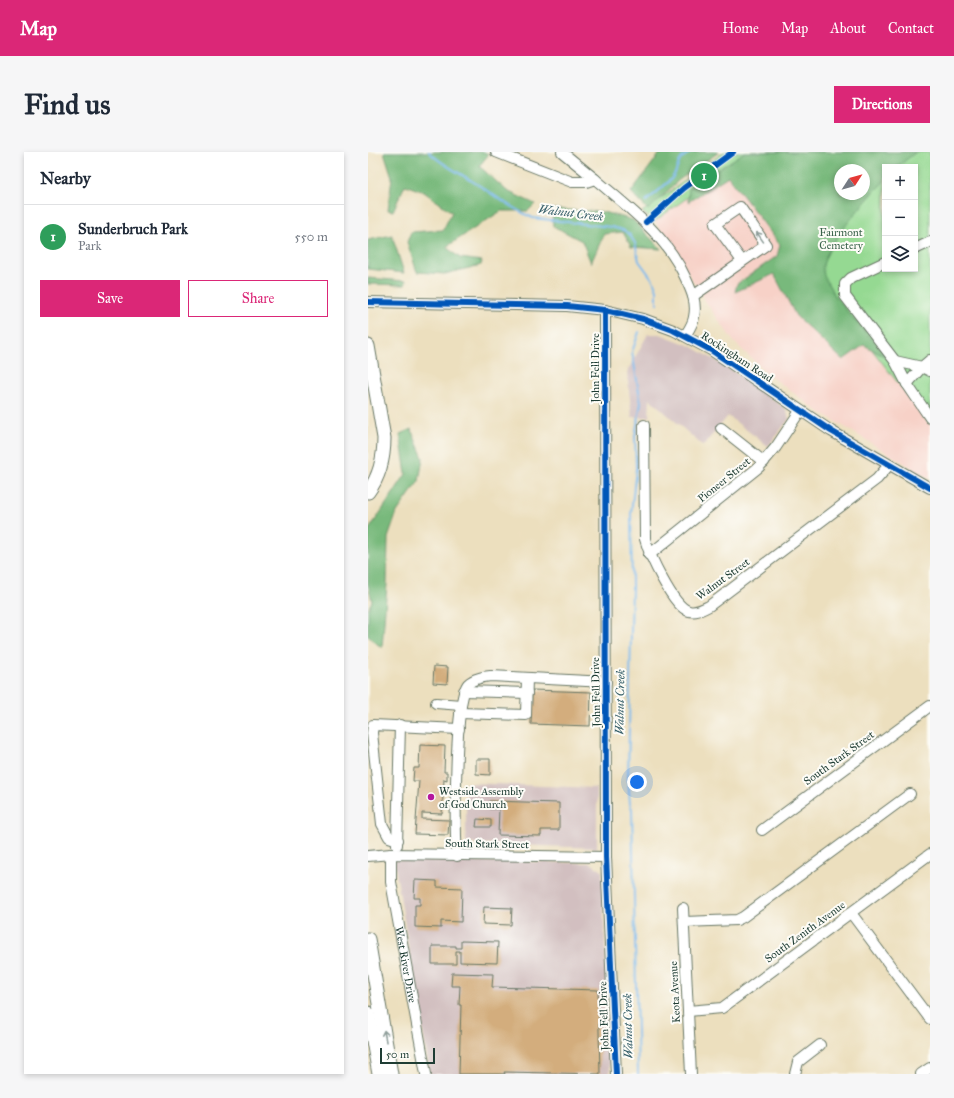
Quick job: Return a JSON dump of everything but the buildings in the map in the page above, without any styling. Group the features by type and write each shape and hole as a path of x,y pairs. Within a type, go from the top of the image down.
{"main road":[{"path":"368,346 384,438 384,453 380,469 368,492"},
{"path":"368,939 391,1074"},
{"path":"368,1013 379,1074"}],"street":[{"path":"496,152 572,182 586,182 595,179"},
{"path":"562,152 654,230 681,268 693,296 694,318 685,336"},
{"path":"693,296 766,245 740,207 715,224 742,261"},
{"path":"918,248 930,242"},
{"path":"882,263 850,278 845,284 845,296 896,361 906,384 930,418"},
{"name":"Rockingham Road","path":"368,302 567,306 605,310 643,319 685,336 727,360 800,411 930,488"},
{"name":"John Fell Drive","path":"605,310 606,857 616,1074"},
{"path":"906,384 926,369 930,360"},
{"path":"896,361 926,369"},
{"name":"Pioneer Street","path":"649,555 657,547 739,484 764,462 800,411"},
{"name":"Walnut Street","path":"644,425 644,539 649,555 681,607 688,611 698,611 709,606 877,479 889,465"},
{"path":"721,428 764,462"},
{"path":"457,856 458,729 464,691 473,680 481,677 606,682"},
{"path":"436,704 461,709 526,715 528,678"},
{"path":"464,691 527,693"},
{"name":"South Stark Street","path":"762,830 930,706"},
{"path":"398,840 389,837 382,824 372,733 373,725 400,725 458,729"},
{"name":"West River Drive","path":"400,725 398,840 394,854 391,882 426,1074"},
{"path":"684,922 737,920 743,917 910,794"},
{"name":"South Stark Street","path":"368,856 394,854 606,857"},
{"name":"South Zenith Avenue","path":"688,1010 722,1008 930,854"},
{"name":"Keota Avenue","path":"683,908 691,1074"},
{"path":"851,912 930,1019"},
{"path":"795,1074 798,1062 820,1045"},
{"path":"921,1074 930,1068"}],"shaded area":[{"path":"731,166 745,187 930,424 930,479 812,407 768,374 734,342 708,305 655,221"},
{"path":"648,334 660,334 691,346 730,369 786,409 789,419 768,446 728,416 703,446 650,399 649,417 632,417 627,372"},
{"path":"466,783 597,788 597,848 466,843"},
{"path":"394,860 591,863 602,871 610,1074 430,1074"}],"green space":[{"path":"384,152 484,152 489,154 479,166 507,191 535,204 528,211 501,211 446,247 460,258 482,261 481,265 445,274 417,272 407,242 411,232 443,230 452,212 424,192 405,185 393,211 388,210 392,177"},
{"path":"661,152 719,152 679,180 648,210 631,192"},
{"name":"Fairmont Cemetery","path":"724,152 930,152 930,424 745,187 731,166 655,221 642,212"},
{"path":"745,152 916,152 901,164 882,164 882,183 870,197 870,164 834,164 834,200 867,200 847,224 829,251 824,263 823,272 827,283 842,305 889,359 864,345 843,360 796,316 774,274 735,292 737,284 777,256 780,245 728,176 688,202 689,188"},
{"path":"552,209 603,212 633,220 661,249 631,247 623,232 604,234 591,263 582,241 553,226"},
{"path":"392,235 404,273 368,269 368,240"},
{"path":"368,278 406,281 405,285 368,284"},
{"path":"411,429 423,458 419,481 397,512 388,538 387,584 382,648 368,636 368,609 372,601 368,584 368,531 406,474 400,434"}],"waterway":[{"name":"Walnut Creek","path":"429,152 444,164 509,206 533,218 611,227 623,230 629,234 635,243 639,261 653,280 657,290 657,304"},
{"path":"646,201 672,178 682,158 692,152"},
{"name":"Walnut Creek","path":"638,1074 632,809 630,804 628,778 632,585 631,514 636,468 635,436 641,403 632,352 639,332"}],"cycle path":[{"path":"646,222 684,188 733,152"},
{"path":"368,302 567,306 605,310 643,319 673,330 711,350 831,431 930,488"},
{"path":"605,310 606,857 616,1074"}],"place":[{"name":"Sunderbruch Park","path":"704,176"},
{"name":"Westside Assembly of God Church","path":"431,797"}]}
